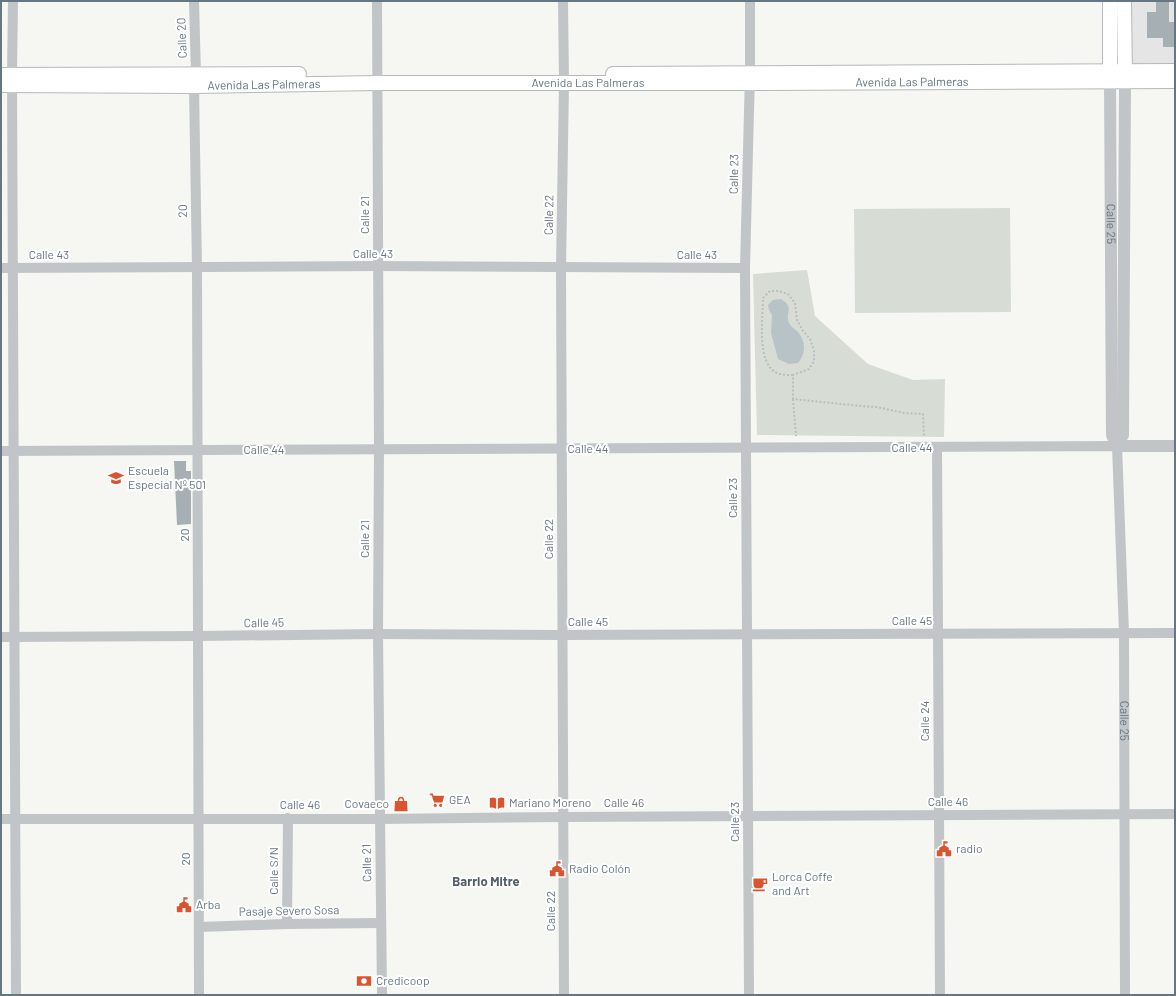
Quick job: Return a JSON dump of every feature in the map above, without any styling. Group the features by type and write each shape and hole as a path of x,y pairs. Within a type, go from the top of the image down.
{"main road":[{"name":"Calle 25","path":"1110,1 1110,76"},
{"name":"Calle 25","path":"1124,1 1125,76"},
{"name":"Avenida Las Palmeras","path":"6,80 1125,76 1175,71"},
{"name":"Avenida Las Palmeras","path":"1125,76 1175,81"}],"street":[{"path":"13,1 6,80 13,268 16,995"},
{"name":"Calle 20","path":"194,1 195,80"},
{"name":"Calle 21","path":"377,1 379,449 378,634 380,923 382,995"},
{"name":"Calle 22","path":"563,1 564,79 561,268 564,995"},
{"name":"Calle 23","path":"749,995 745,268 750,78 750,1"},
{"name":"Calle 25","path":"1110,76 1112,435 1117,446 1124,633 1125,995"},
{"name":"Calle 25","path":"1117,446 1123,434 1125,76"},
{"name":"20","path":"195,80 198,450 199,995"},
{"name":"Calle 43","path":"1,268 378,266 745,268"},
{"name":"Calle 44","path":"1,451 1175,446"},
{"name":"Calle 24","path":"937,447 940,995"},
{"name":"Calle 45","path":"1,637 378,634 563,635 1175,633"},
{"name":"Calle 46","path":"1,818 379,818 1175,814"},
{"name":"Calle S/N","path":"287,924 288,818"},
{"name":"Pasaje Severo Sosa","path":"199,927 380,923"}],"path":[{"path":"770,291 778,291 788,294 795,303 797,320 803,331 810,339 814,350 814,361 809,368 793,375 776,372 769,365 764,352 762,337 763,298 770,291"},
{"path":"793,375 796,436"},
{"path":"793,398 877,407 904,413 923,414 924,448"}],"shaded area":[{"path":"1124,1 1175,1 1175,71 1125,71"},
{"path":"1010,208 1011,312 855,313 854,209"},
{"path":"807,270 815,316 868,364 913,380 945,379 944,437 757,435 753,274"},
{"path":"781,299 789,307 789,323 801,336 804,344 804,351 798,363 789,364 778,359 771,333 772,315 768,305 773,300"}],"building":[{"path":"1156,1 1169,1 1169,22 1175,22 1175,47 1163,47 1163,38 1147,38 1147,12 1156,12"},
{"path":"174,461 186,461 186,471 191,471 191,524 177,525"}],"place":[{"name":"Escuela Especial Nº 501","path":"116,478"},
{"name":"GEA","path":"437,800"},
{"name":"Mariano Moreno","path":"497,803"},
{"name":"Covaeco","path":"401,804"},
{"name":"radio","path":"944,849"},
{"name":"Radio Colón","path":"557,869"},
{"name":"Lorca Coffe and Art","path":"760,884"},
{"name":"Arba","path":"184,905"},
{"name":"Credicoop","path":"364,981"}],"district":[{"name":"Barrio Mitre","path":"486,881"}]}
